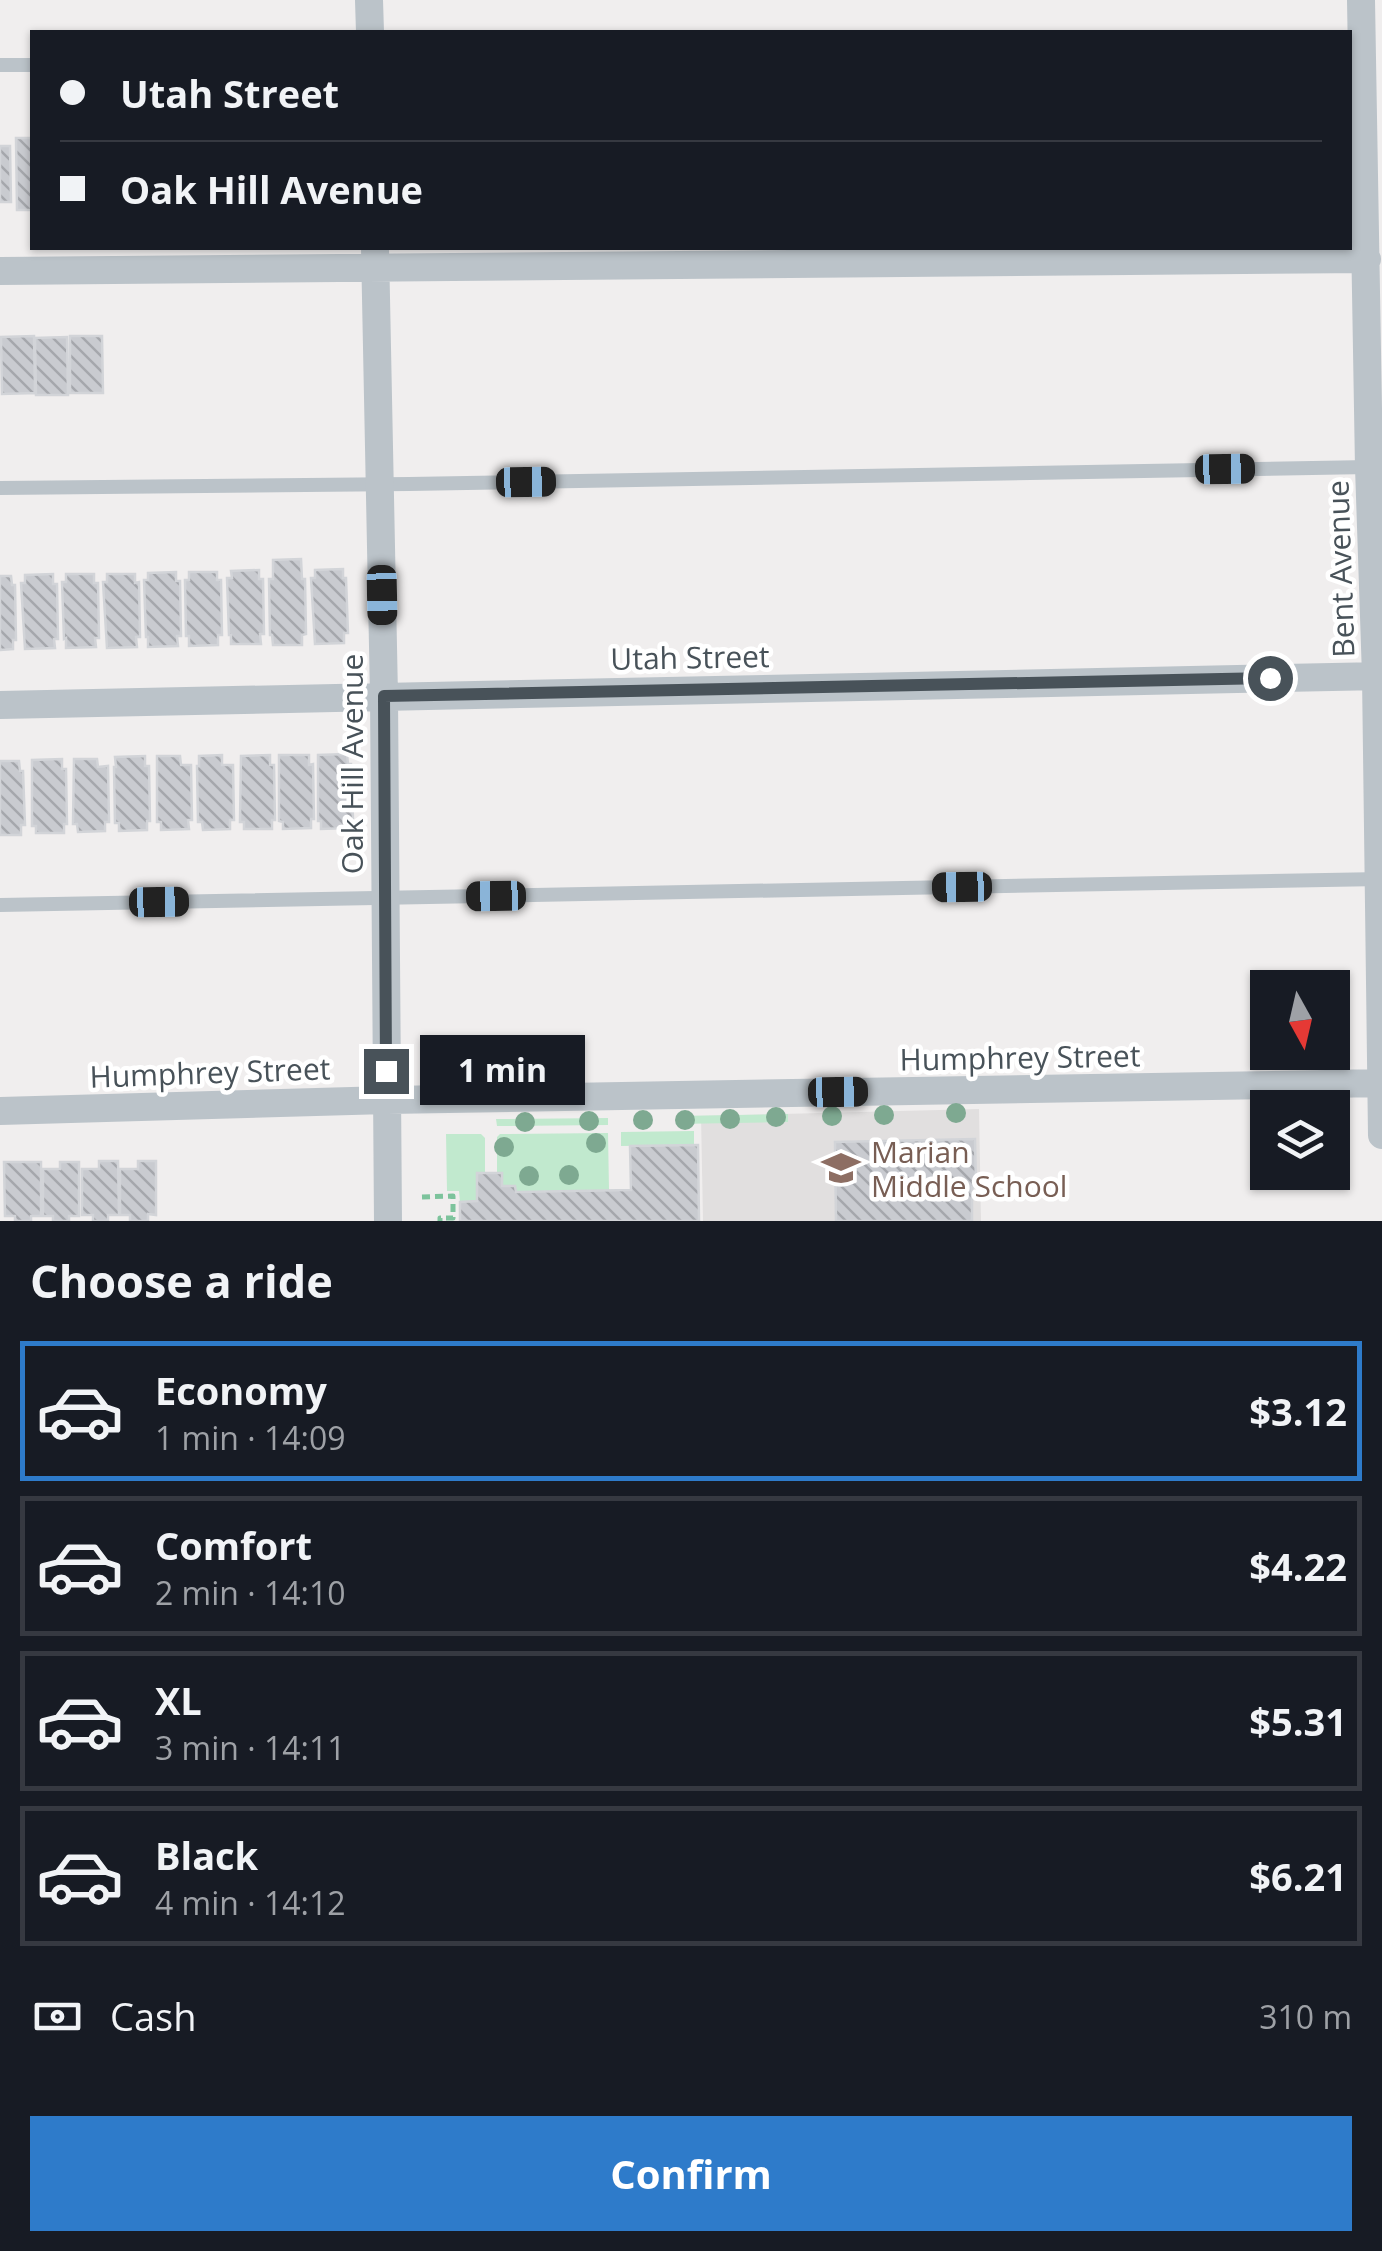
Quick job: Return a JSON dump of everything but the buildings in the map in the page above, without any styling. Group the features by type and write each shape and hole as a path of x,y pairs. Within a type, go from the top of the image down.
{"street":[{"path":"369,0 370,30"},
{"name":"Bent Avenue","path":"1361,0 1356,59 1367,259 1368,467 1379,676 1382,1136"},
{"path":"0,271 376,258 1367,259"},
{"name":"Oak Hill Avenue","path":"376,258 388,1221"},
{"name":"Utah Street","path":"0,704 1379,676"},
{"name":"Humphrey Street","path":"0,1110 1381,1083"}],"lane":[{"path":"0,66 30,66"},
{"path":"0,488 1368,467"},
{"path":"0,905 1380,879"}],"path":[{"path":"422,1197 453,1196 453,1218 440,1221"}],"shaded area":[{"name":"Marian Middle School","path":"979,1109 981,1221 703,1221 701,1116"}],"green space":[{"path":"788,1114 788,1122 676,1124 676,1116"},
{"path":"608,1118 608,1125 497,1126 496,1119"},
{"path":"694,1131 694,1145 621,1146 621,1132"},
{"path":"608,1133 609,1190 516,1192 502,1186 502,1173 497,1173 500,1134"},
{"path":"446,1134 481,1134 485,1138 485,1173 477,1174 477,1201 460,1202 459,1191 447,1191"}],"place":[{"name":"Marian Middle School","path":"841,1168"}],"route":[{"path":"386,1071 384,696 1270,678"}]}
